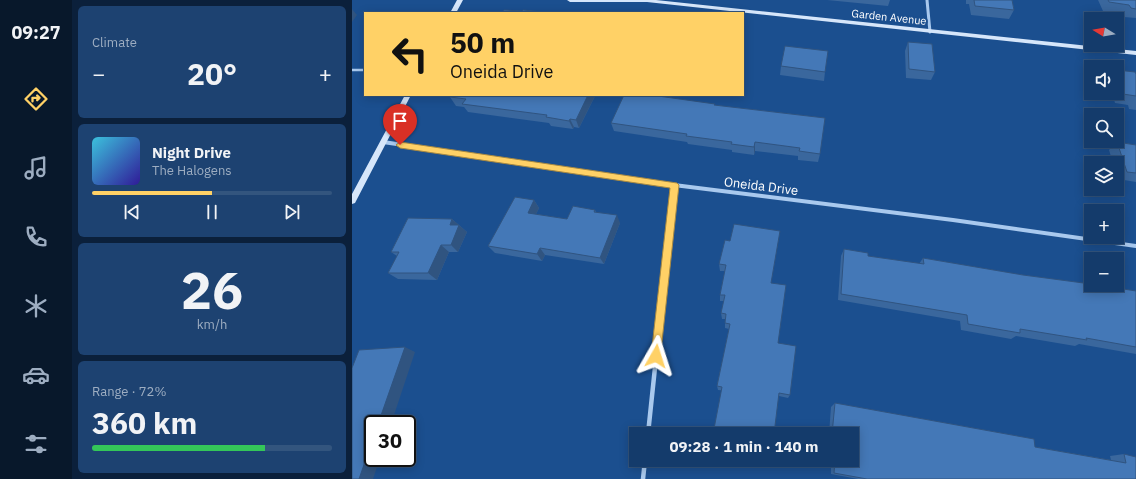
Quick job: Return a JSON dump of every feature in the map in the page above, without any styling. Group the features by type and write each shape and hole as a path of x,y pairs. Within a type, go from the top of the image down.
{"street":[{"path":"454,12 460,0"},
{"path":"570,0 650,1"},
{"name":"Garden Avenue","path":"640,0 1136,53"},
{"path":"927,0 930,32"},
{"path":"352,201 407,96"},
{"name":"Oneida Drive","path":"383,142 674,185 953,220 1136,246"},
{"path":"649,427 674,185"},
{"path":"643,479 644,467"}],"lane":[{"path":"352,70 364,70"}],"building":[{"path":"974,0 1012,0 1014,10 975,6"},
{"path":"1108,0 1136,0 1136,9 1131,8 1129,5 1109,2"},
{"path":"504,10 523,10 543,12 503,12"},
{"path":"908,42 932,44 935,72 909,69"},
{"path":"785,46 828,51 825,72 781,66"},
{"path":"1124,71 1135,72 1136,74 1136,96 1124,94"},
{"path":"588,96 576,120 570,119 569,121 546,117 547,115 462,104 466,99 450,97"},
{"path":"624,96 658,96 715,104 714,105 825,118 820,154 799,151 800,148 755,142 754,147 731,144 732,142 686,136 687,134 611,123"},
{"path":"1124,143 1136,145 1136,173 1127,172 1124,163 1124,156 1122,156 1119,148 1124,148"},
{"path":"515,197 534,200 528,213 567,219 573,206 595,210 594,212 617,215 600,258 540,248 537,254 488,246"},
{"path":"408,218 452,219 450,225 459,225 451,245 441,245 428,273 388,273 399,252 391,252"},
{"path":"734,224 780,231 771,283 786,285 778,343 796,346 790,395 779,393 775,427 714,427 722,387 717,386 730,324 725,323 726,314 721,313 725,295 720,295 726,265 719,264 725,240 730,241"},
{"path":"844,249 868,253 868,256 924,264 923,258 1023,275 1084,283 1084,292 1124,292 1124,289 1136,291 1136,347 1086,338 1087,340 1020,329 1020,333 968,324 967,315 841,294"},
{"path":"405,347 381,415 364,415 364,465 359,479 352,479 352,368 359,350"},
{"path":"835,403 1034,439 1035,447 1126,463 1124,454 1136,457 1136,479 867,479 834,473 834,467 859,467 859,427 833,427"}],"route":[{"path":"400,145 674,185 656,356"}]}
